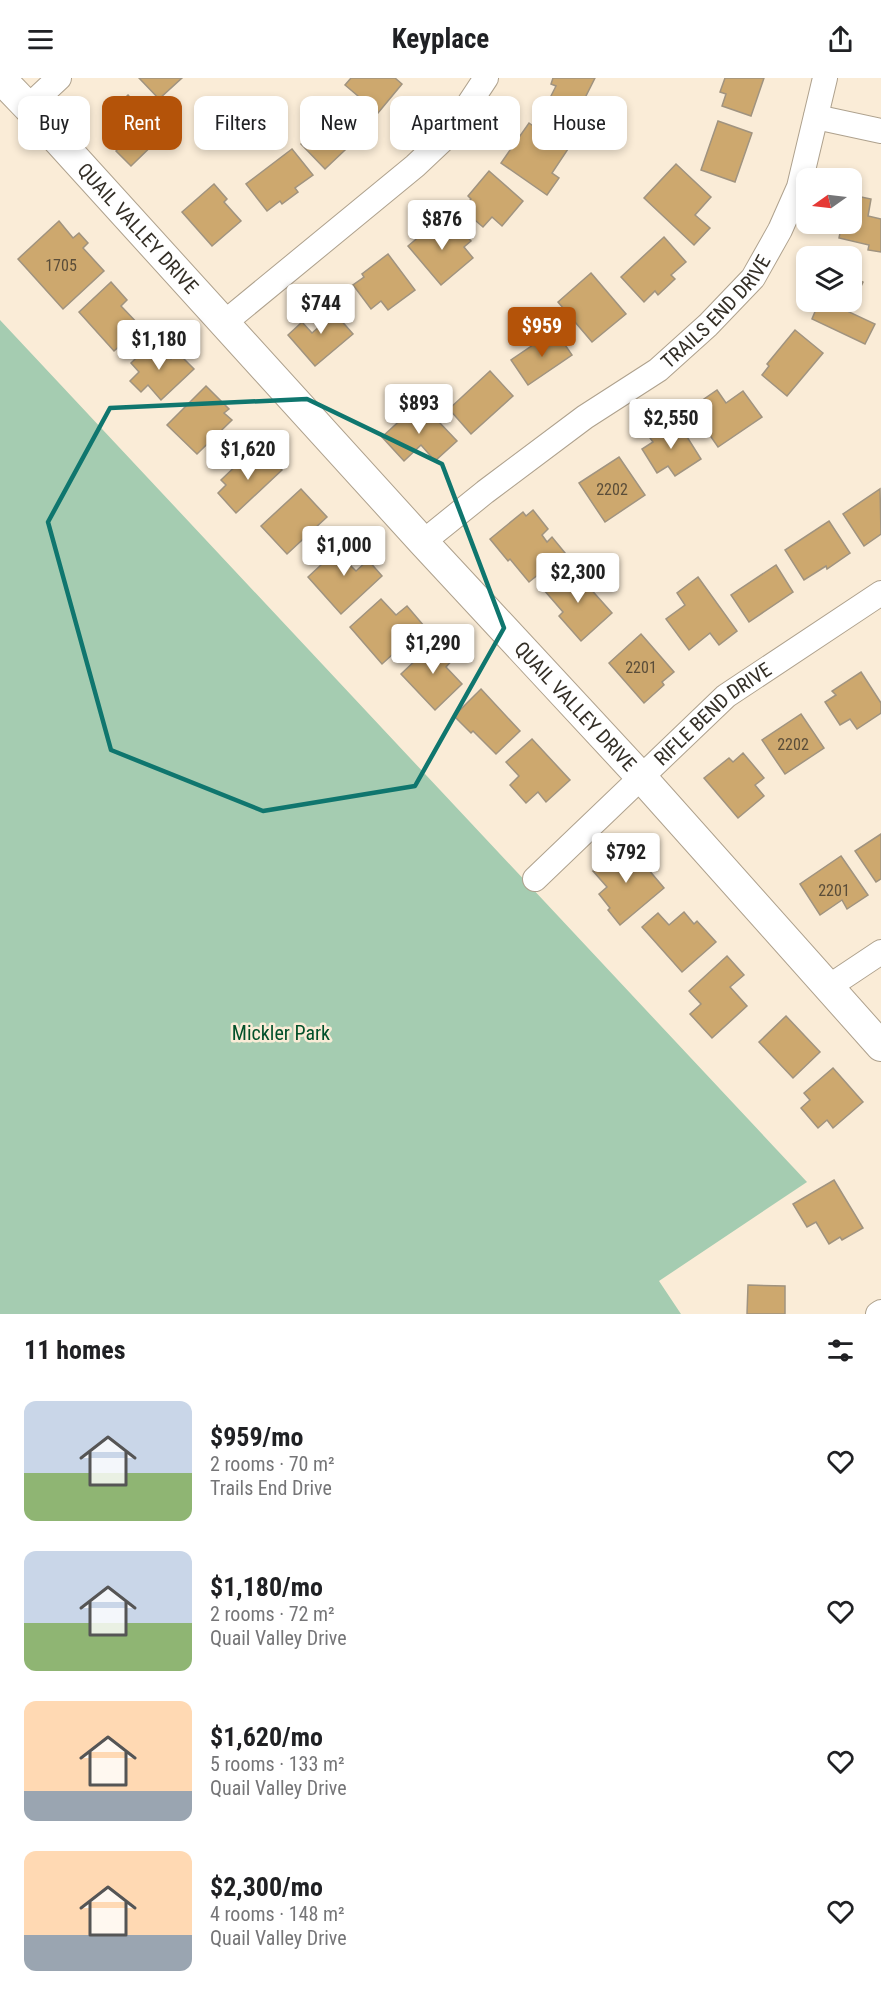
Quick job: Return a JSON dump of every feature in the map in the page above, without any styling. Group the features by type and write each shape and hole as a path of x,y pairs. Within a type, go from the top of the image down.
{"street":[{"name":"QUAIL VALLEY DRIVE","path":"0,78 18,97"},
{"path":"40,96 59,78"},
{"path":"224,323 416,166 449,134 486,78"},
{"name":"TRAILS END DRIVE","path":"423,542 585,417 658,370 708,325 753,278 780,230 799,187 825,78"},
{"path":"816,117 881,131"},
{"name":"QUAIL VALLEY DRIVE","path":"67,150 423,542 642,778 881,1046"},
{"name":"RIFLE BEND DRIVE","path":"535,879 726,696 881,593"},
{"path":"828,988 881,952"}],"highlighted area":[{"path":"307,399 442,464 504,628 415,786 263,811 111,750 48,522 110,408"}],"green space":[{"name":"Mickler Park","path":"0,320 807,1182 659,1281 681,1314 0,1314"}],"building":[{"path":"139,78 182,78 162,96 156,96"},
{"path":"351,78 395,78 402,84 378,113 378,96 358,96 345,85"},
{"path":"553,78 595,78 586,96 551,96 556,86 551,84"},
{"path":"725,78 764,78 751,116 722,106 726,94 720,92"},
{"path":"718,121 752,133 735,182 701,170"},
{"path":"529,123 532,125 532,150 567,150 552,173 559,178 547,195 501,163 510,150 520,150 520,136"},
{"path":"292,149 313,175 295,188 298,192 282,204 280,201 267,211 246,184"},
{"path":"117,150 148,150 131,166"},
{"path":"307,150 345,150 325,169"},
{"path":"676,164 711,197 695,215 710,228 694,245 644,198"},
{"path":"489,171 523,201 502,226 492,217 483,227 462,209 471,199 468,196"},
{"path":"214,184 227,199 224,202 241,221 212,246 182,212"},
{"path":"862,197 871,199 868,216 881,219 881,252 868,250 869,245 839,238 840,234 862,234"},
{"path":"441,218 455,235 461,230 471,241 464,247 473,258 441,285 408,246"},
{"path":"59,221 73,238 79,233 88,243 83,248 104,271 63,309 18,259"},
{"path":"664,237 686,262 671,275 675,279 658,295 655,291 644,302 621,277"},
{"path":"388,254 415,290 388,310 381,301 371,309 353,285 364,277 362,274"},
{"path":"591,273 626,314 592,342 558,302"},
{"path":"111,282 127,300 121,306 141,327 114,351 79,312"},
{"path":"324,301 353,334 315,366 288,335 302,322 312,333 320,326 310,314"},
{"path":"815,312 849,312 875,324 865,344 812,319"},
{"path":"555,330 572,355 528,385 511,360"},
{"path":"795,330 823,353 787,396 762,375 769,366 767,364"},
{"path":"154,341 171,359 178,353 194,369 161,400 148,385 141,392 130,381 139,372 131,363"},
{"path":"490,371 513,396 471,434 449,409"},
{"path":"206,386 229,409 224,413 232,420 197,454 167,425"},
{"path":"717,390 726,403 743,391 762,417 718,447 691,408"},
{"path":"420,402 457,441 435,461 421,445 404,461 382,437"},
{"path":"677,421 701,459 675,476 668,466 657,473 642,449 653,442 650,438"},
{"path":"266,453 282,470 236,513 218,493 226,485 221,480 244,458 252,466"},
{"path":"619,457 645,495 605,522 579,483"},
{"path":"301,489 327,517 287,554 261,526"},
{"path":"880,489 881,534 864,546 843,514"},
{"path":"533,510 548,529 542,535 547,542 552,537 565,553 529,582 490,539 523,512 526,516"},
{"path":"829,521 850,553 827,569 826,566 804,580 785,550"},
{"path":"349,539 361,553 349,564 356,571 368,560 382,576 341,614 308,577"},
{"path":"776,565 793,592 749,622 731,595"},
{"path":"571,567 612,613 581,641 559,616 563,612 544,590"},
{"path":"698,577 737,631 719,645 710,633 689,650 666,619 685,605 677,593"},
{"path":"381,599 396,615 407,606 424,626 382,664 350,627"},
{"path":"641,634 674,672 662,682 664,685 644,703 609,663"},
{"path":"439,638 456,656 446,667 462,684 435,710 401,674"},
{"path":"861,672 881,703 881,713 857,729 850,719 840,725 825,702 836,695 832,691"},
{"path":"481,689 520,731 496,754 454,716"},
{"path":"801,714 824,748 785,774 762,740"},
{"path":"532,739 570,780 546,802 538,792 526,803 510,785 519,776 506,762"},
{"path":"743,753 764,778 755,785 764,796 738,818 704,778 729,758 733,762"},
{"path":"881,834 881,879 876,882 855,851"},
{"path":"626,843 664,888 620,925 599,894 607,887 593,871"},
{"path":"841,856 868,895 847,909 842,900 820,915 800,884"},
{"path":"684,912 694,924 697,921 716,942 682,972 642,927 658,913 669,925"},
{"path":"727,956 744,975 730,987 747,1006 712,1038 690,1014 701,1004 689,991"},
{"path":"786,1016 820,1052 793,1078 759,1042"},
{"path":"833,1068 863,1102 833,1128 827,1120 818,1128 801,1108 810,1100 804,1093"},
{"path":"834,1180 863,1228 842,1240 840,1237 829,1244 816,1222 807,1227 793,1204"},
{"path":"748,1285 785,1286 785,1314 747,1314"}]}
